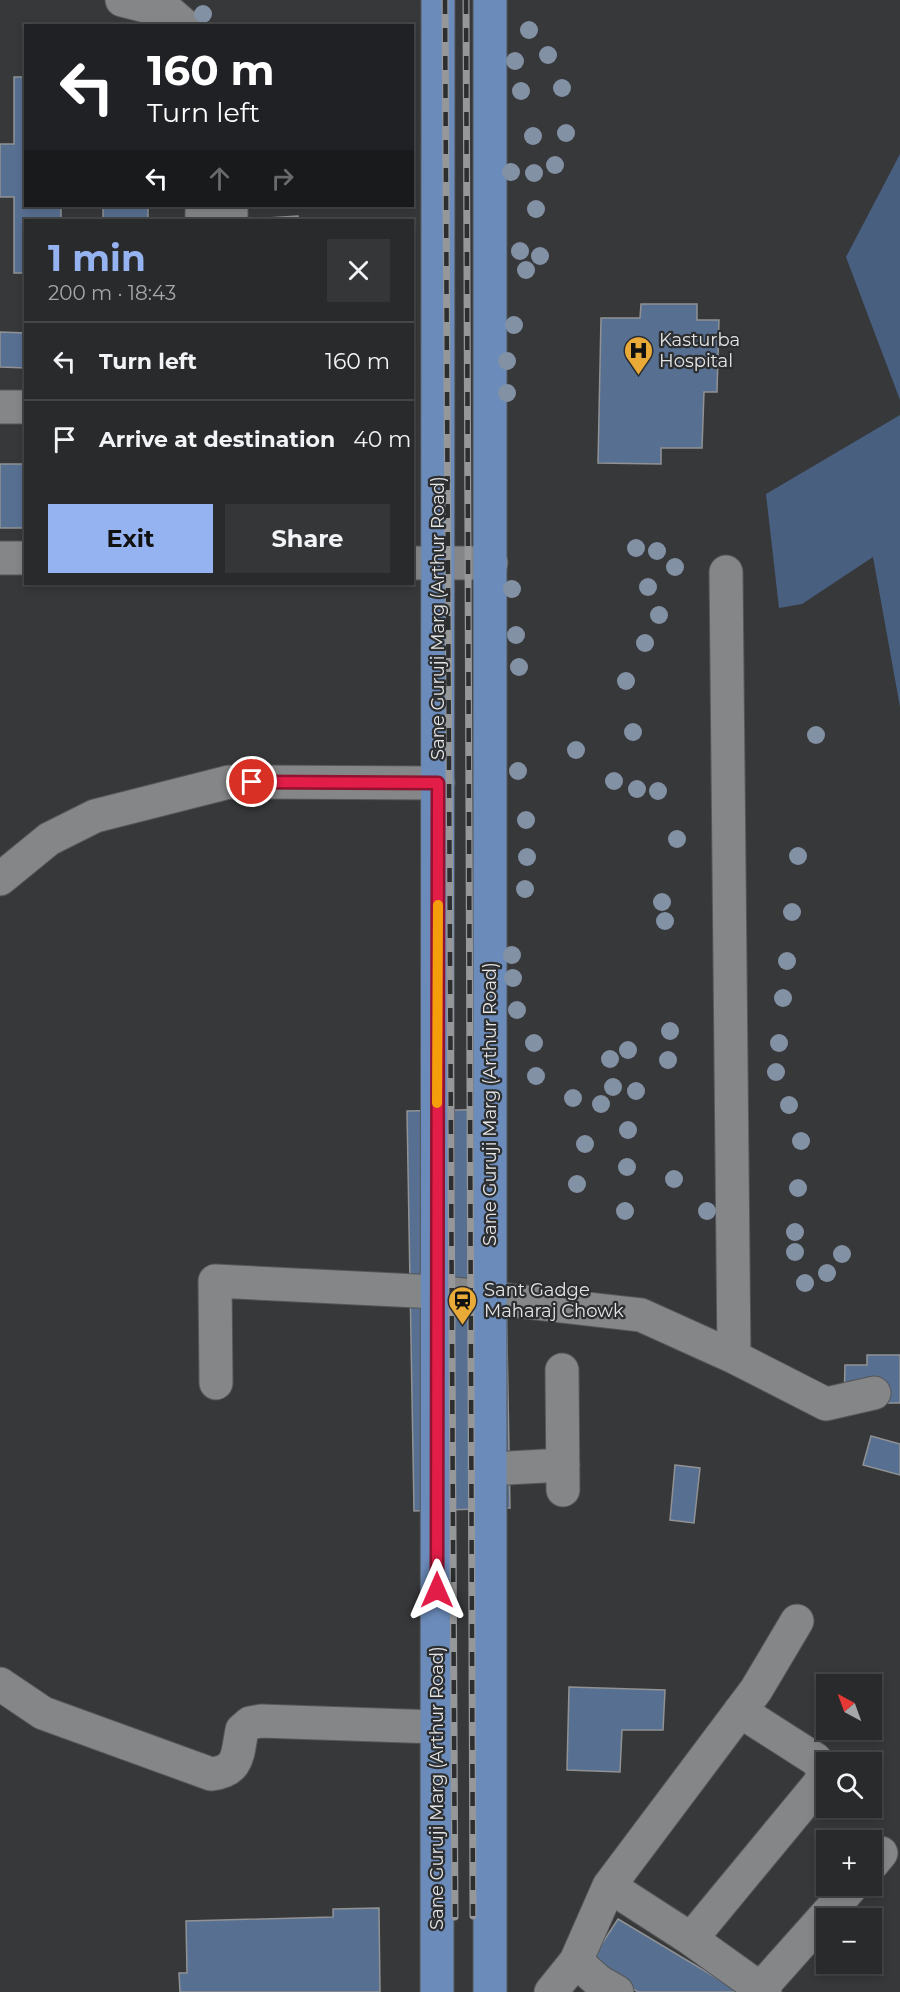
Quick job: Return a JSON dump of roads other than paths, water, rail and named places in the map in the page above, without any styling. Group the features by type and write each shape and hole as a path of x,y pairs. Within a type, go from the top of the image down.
{"main road":[{"name":"Sane Guruji Marg (Arthur Road)","path":"438,0 438,486 425,563 438,783 438,1992"},
{"name":"Sane Guruji Marg (Arthur Road)","path":"490,0 490,1992"},
{"path":"438,73 490,70"},
{"path":"438,310 490,308"},
{"path":"438,486 490,486"}],"street":[{"path":"122,0 169,12 183,24"},
{"path":"0,407 24,407"},
{"path":"0,558 24,558"},
{"path":"425,563 490,563"},
{"path":"726,572 734,1357"},
{"path":"0,879 49,839 95,816 229,782 438,783"},
{"path":"216,1383 215,1281 437,1292 641,1315 734,1357 826,1404 874,1394"},
{"path":"490,1469 563,1478 562,1370"},
{"path":"551,1992 576,1961 609,1886 768,1672 797,1622"},
{"path":"0,1684 43,1713 211,1774 225,1773 236,1762 242,1730 250,1723 261,1721 437,1727"},
{"path":"691,1939 819,1784 824,1774 821,1765 815,1759 740,1711"},
{"path":"609,1886 691,1939 763,1990 843,1896"},
{"path":"576,1961 598,1981 617,1992"}],"railway":[{"path":"445,0 455,1917"},
{"path":"466,0 473,1916"}],"place":[{"name":"Kasturba Hospital","path":"638,376"},
{"name":"Sant Gadge Maharaj Chowk","path":"463,1326"}]}
